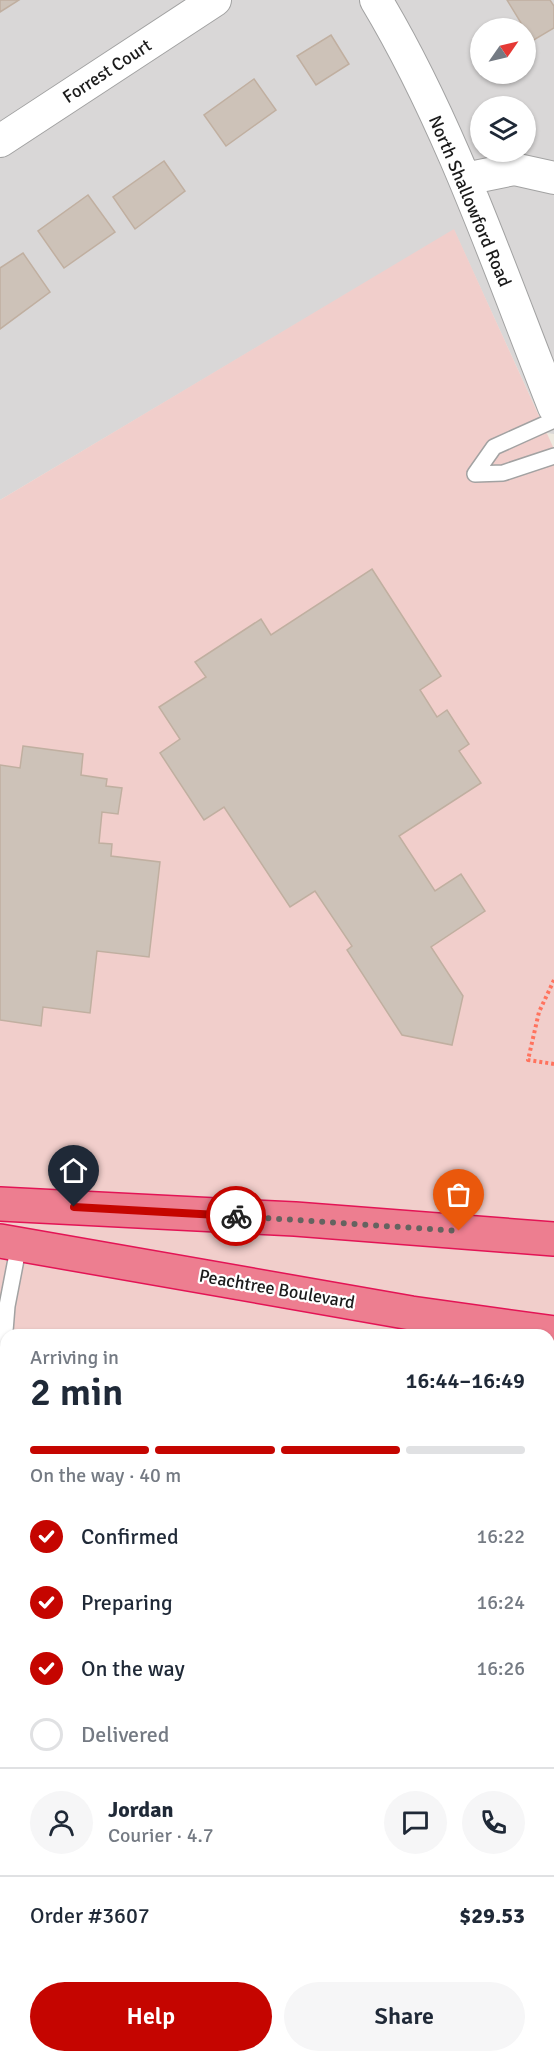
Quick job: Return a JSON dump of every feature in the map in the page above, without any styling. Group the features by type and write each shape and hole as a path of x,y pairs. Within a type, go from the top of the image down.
{"highway":[{"path":"0,1204 295,1219 554,1239"},
{"name":"Peachtree Boulevard","path":"10,1243 411,1313 525,1329"}],"street":[{"name":"Forrest Court","path":"0,141 215,0"},
{"name":"North Shallowford Road","path":"375,0 400,41 465,179 554,406"},
{"path":"465,179 514,169 554,178"}],"lane":[{"path":"554,420 494,447 475,474 503,473 554,456"},
{"path":"5,1329 10,1243"}],"path":[{"path":"554,980 539,1011 528,1060 554,1064"}],"shaded area":[{"path":"0,0 554,0 554,434 547,433 454,230 0,500"},
{"path":"454,229 554,449 554,1329 0,1329 0,500"}],"building":[{"path":"0,0 19,0 0,12"},
{"path":"507,0 550,0 554,6 554,28 536,39 536,18 518,18"},
{"path":"331,35 349,64 316,85 297,56"},
{"path":"254,79 276,110 226,146 204,115"},
{"path":"164,161 185,191 135,229 113,197"},
{"path":"88,195 115,232 64,268 38,231"},
{"path":"23,253 50,292 0,329 0,268"},
{"path":"372,569 441,676 420,690 437,717 447,710 469,744 459,751 481,783 399,836 435,891 461,874 485,911 431,947 463,996 452,1045 402,1035 347,950 352,946 315,891 290,907 224,807 204,820 160,753 180,739 159,707 206,677 195,662 261,619 271,635"},
{"path":"23,746 83,754 81,775 107,779 106,786 122,788 118,814 102,812 99,843 112,844 111,856 160,862 149,957 97,951 90,1013 43,1007 41,1026 0,1020 0,765 20,768"}],"way so far":[{"path":"236,1216 459,1231"}],"route":[{"path":"74,1207 236,1216"}]}
